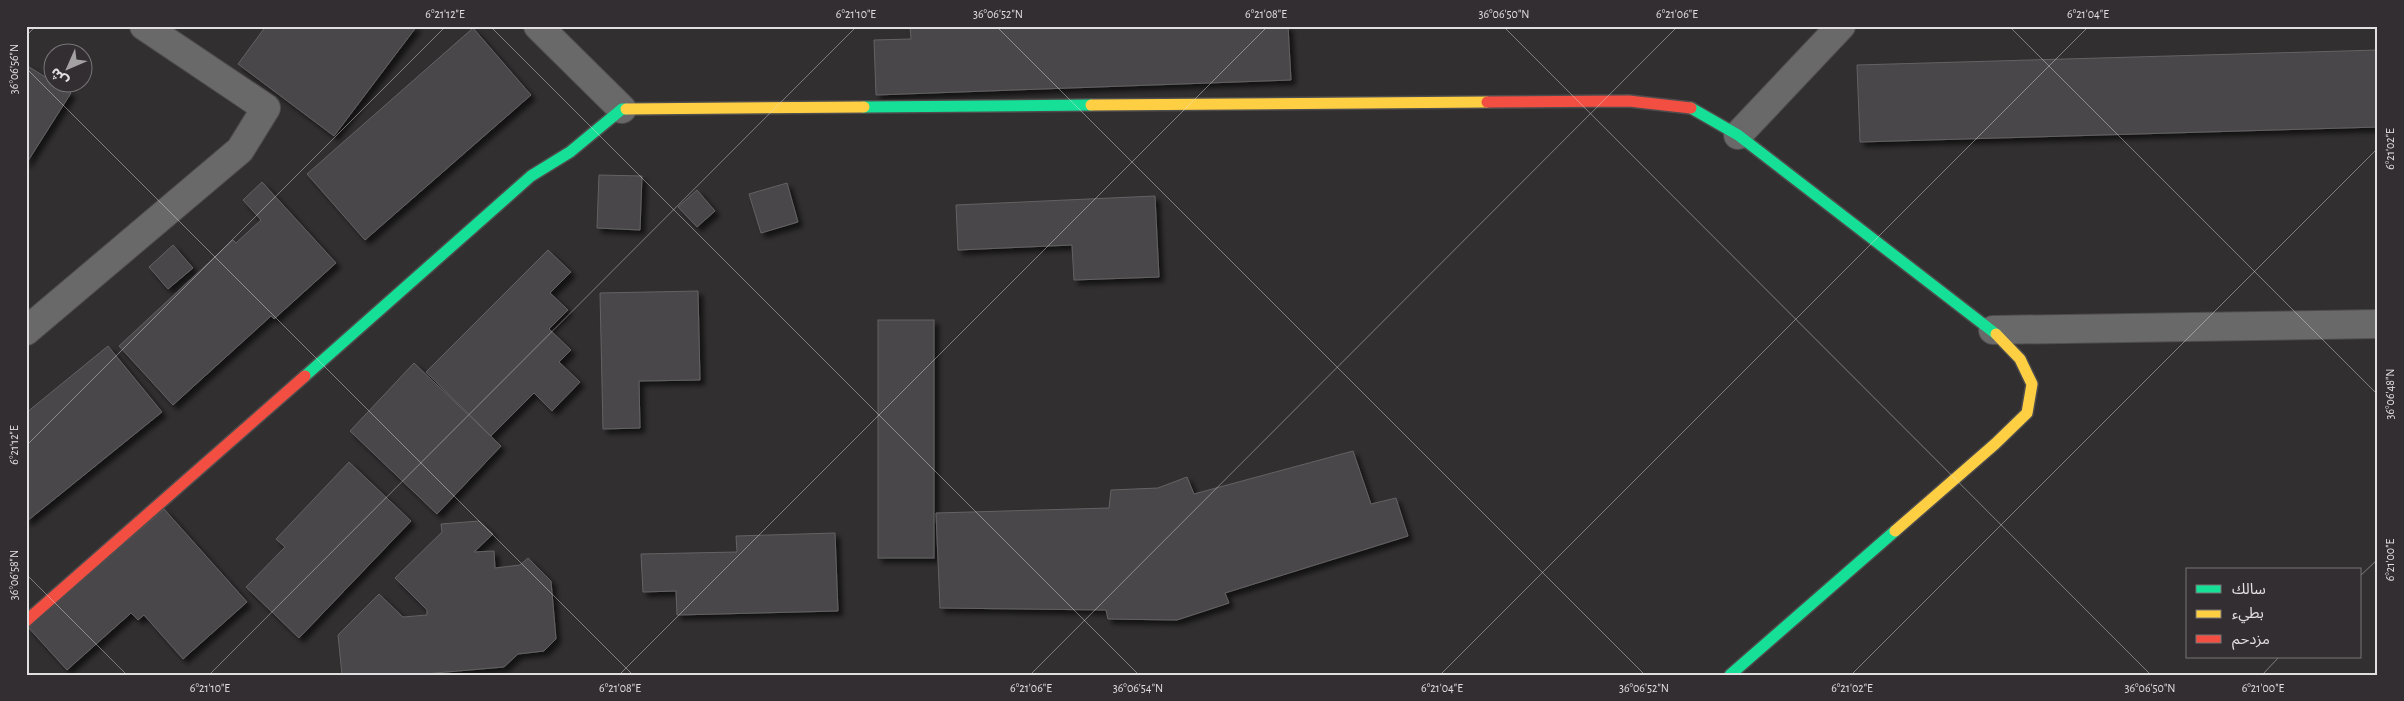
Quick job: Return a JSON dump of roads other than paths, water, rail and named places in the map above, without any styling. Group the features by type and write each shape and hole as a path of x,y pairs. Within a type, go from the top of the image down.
{"street":[{"path":"26,331 240,150 266,108 144,26"},
{"path":"538,26 622,109"},
{"path":"1738,135 1841,26"},
{"path":"26,621 531,176 570,152 622,109 1629,102 1693,108 1738,135 1993,330 2020,359 2032,384 2027,413 1995,444 1730,675"},
{"path":"1993,330 2378,324"}]}
